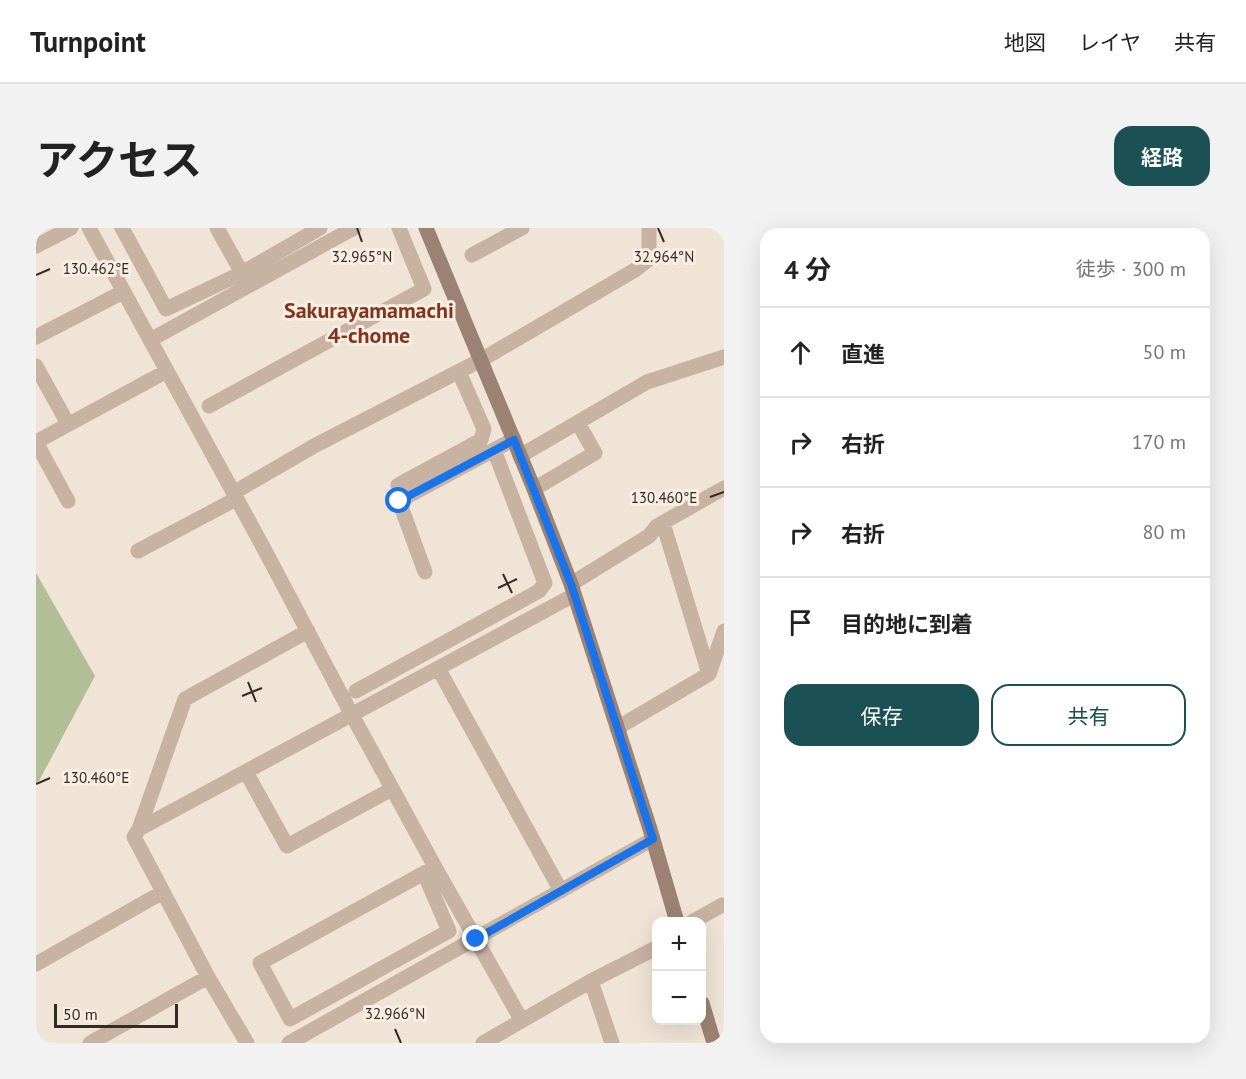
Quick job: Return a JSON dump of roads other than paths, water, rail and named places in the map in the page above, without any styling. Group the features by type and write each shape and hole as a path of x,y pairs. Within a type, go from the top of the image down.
{"street":[{"path":"36,246 70,228"},
{"path":"89,228 392,789 429,870 449,931 290,1019 260,963 429,870"},
{"path":"122,228 166,309 242,273 320,228"},
{"path":"217,228 242,273"},
{"path":"150,340 354,228"},
{"path":"209,406 424,289 399,228"},
{"path":"426,228 534,489 572,589 676,917"},
{"path":"472,255 522,228"},
{"path":"138,551 235,496 314,446 481,360 635,270 649,259 649,228"},
{"path":"36,337 123,292"},
{"path":"520,456 647,382 724,357"},
{"path":"36,366 68,424"},
{"path":"68,501 36,442 167,371"},
{"path":"398,485 481,440 484,429 459,372"},
{"path":"534,489 595,453 578,423"},
{"path":"425,572 399,501 514,440"},
{"path":"356,691 539,591 544,583 494,450"},
{"path":"139,830 438,668 572,589 649,536 657,526 724,488"},
{"path":"663,523 709,674"},
{"path":"617,728 709,674 724,631"},
{"path":"247,1043 208,977 134,837 139,830 185,699 308,632"},
{"path":"438,668 561,891"},
{"path":"246,772 287,846 392,789"},
{"path":"289,1043 653,839"},
{"path":"429,870 476,939 522,1021"},
{"path":"36,964 163,891"},
{"path":"700,917 724,905"},
{"path":"483,1043 591,981 652,950"},
{"path":"90,1043 208,977"},
{"path":"591,981 612,1043"},
{"path":"706,1016 714,1043"}],"district":[{"name":"Sakurayamamachi 4-chome","path":"369,322"}]}
